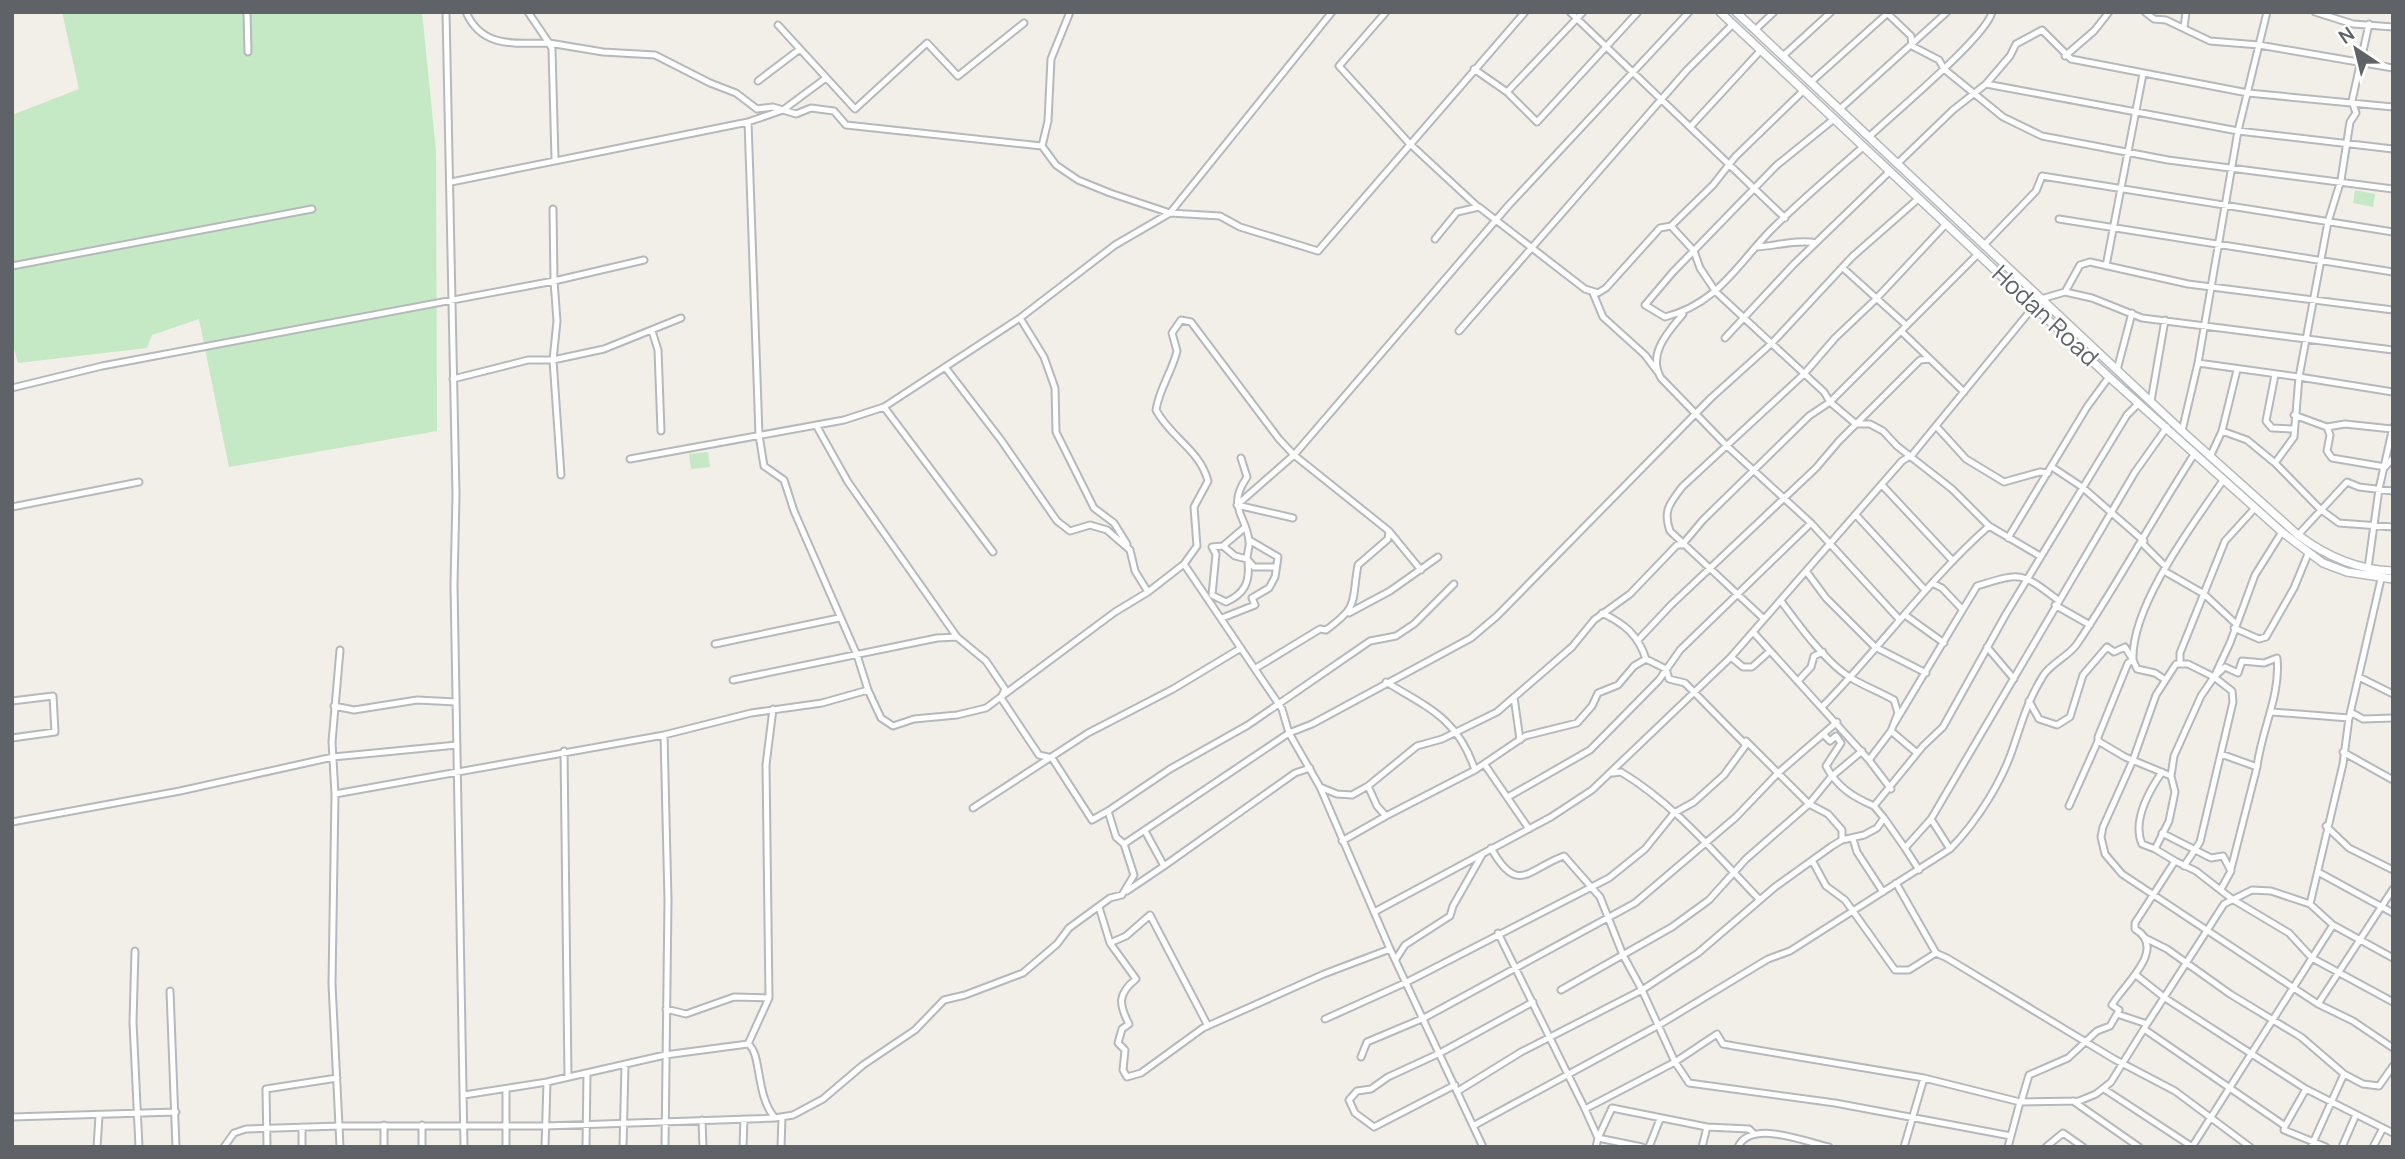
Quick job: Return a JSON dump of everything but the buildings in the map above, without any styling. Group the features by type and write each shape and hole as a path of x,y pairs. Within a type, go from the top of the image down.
{"main road":[{"name":"Hodan Road","path":"1720,12 2109,377 2308,554 2333,567 2381,579 2393,579"},
{"name":"Hodan Road","path":"1736,12 2182,431 2298,535 2326,554 2368,568 2393,571"}],"street":[{"path":"247,12 248,52"},
{"path":"446,12 451,182 464,1147"},
{"path":"466,12 479,32 507,43 549,43 603,52 655,55 736,93 757,108 773,107 796,114 811,108 834,111 846,125 869,129 941,138 998,139 1042,146 1056,165 1078,180 1170,213 1220,216 1240,227 1318,251 1525,12"},
{"path":"527,12 548,36 553,71 555,159"},
{"path":"1042,146 1048,121 1051,60 1070,12"},
{"path":"630,459 816,425 884,407 1020,318 1115,245 1170,213 1332,12"},
{"path":"1386,12 1339,66 1409,143 1479,207 1593,293 1603,317 1646,355 1657,371 1727,446 1811,523 1898,618"},
{"path":"1570,12 1785,218"},
{"path":"1507,92 1583,12"},
{"path":"1474,69 1507,92 1537,122 1638,12"},
{"path":"1237,505 1294,455 1497,222 1631,72 1689,12"},
{"path":"1755,30 1774,12"},
{"path":"1783,56 1831,12"},
{"path":"1840,109 1947,12"},
{"path":"1989,22 1992,12"},
{"path":"1869,137 1944,69 2000,12"},
{"path":"2064,56 2094,31 2109,12"},
{"path":"2145,12 2154,19 2166,20 2210,41 2259,45 2393,68"},
{"path":"2184,28 2186,12"},
{"path":"2182,431 2198,363 2238,131 2267,12"},
{"path":"2315,12 2353,24 2393,27"},
{"path":"1811,82 1887,13 1911,36 1912,46"},
{"path":"778,26 855,109 927,43 958,76 1024,23"},
{"path":"1459,331 1662,100 1733,24"},
{"path":"2275,463 2294,437 2299,377 2320,261 2341,180 2350,122 2356,113 2352,101 2370,24"},
{"path":"1897,165 1986,84 2010,56 2016,44 2042,30 2064,56 2143,74 2248,93 2393,107"},
{"path":"1912,46 1939,60 1944,69 2003,117 2042,136 2231,170 2341,180 2393,189"},
{"path":"758,81 800,49"},
{"path":"1691,126 1761,50"},
{"path":"2106,266 2143,74"},
{"path":"451,182 748,122 783,110 826,79"},
{"path":"1986,84 2238,131 2393,149"},
{"path":"1593,293 1606,288 1660,228 1671,226 1804,90"},
{"path":"1688,312 1665,317 1645,305 1777,165 1834,119"},
{"path":"748,122 759,435 764,466 783,480 857,656 868,690 881,718 893,726 914,719 986,708 1115,612 1148,592 1184,564 1197,546 1194,507 1208,481 1203,462 1163,424 1156,410 1165,387 1165,377 1177,351 1172,333 1174,326 1181,320 1191,322 1266,426 1294,455 1389,531 1421,570"},
{"path":"1657,371 1660,342 1682,314 1716,292 1785,218 1863,147"},
{"path":"1725,338 1889,172"},
{"path":"1983,244 2036,191 2042,176 2393,232"},
{"path":"1124,844 1289,733 1312,724 1471,638 1497,616 1696,414 1772,343 1843,268 1918,199"},
{"path":"1435,239 1457,212 1479,207"},
{"path":"12,266 312,209"},
{"path":"552,209 557,321 554,360 561,475"},
{"path":"2059,219 2218,247 2393,272"},
{"path":"1764,619 1682,545 1670,531 1665,519 1666,506 1682,487 1804,374 1835,338 1875,300 1946,224"},
{"path":"1671,226 1694,251 1700,268 1716,292 1824,391 1830,402 1856,424 1876,426 1989,526 2040,556"},
{"path":"1757,247 1785,246 1806,241 1816,243"},
{"path":"1320,787 1346,796 1368,786 1417,746 1457,732 1490,716 1514,697 1578,641 1602,613 1630,594 1677,545 1682,545 1690,533 1755,469 1809,416 1830,402 1978,254"},
{"path":"12,388 102,366 452,302 477,294 554,281 644,260"},
{"path":"2065,292 2080,265 2090,262 2209,288 2393,310"},
{"path":"1843,268 1875,300 1906,325"},
{"path":"2041,299 2065,292 2092,298 2132,313 2165,320 2393,351"},
{"path":"1376,911 1572,805 1611,773 1731,657 1882,485 1912,456 2035,305"},
{"path":"2117,370 2132,313"},
{"path":"453,379 528,360 554,360 604,349 681,318"},
{"path":"1020,318 1049,368 1055,388 1056,432 1094,508 1114,523 1130,550 1135,571 1148,592"},
{"path":"2151,401 2165,320"},
{"path":"652,331 658,350 661,431"},
{"path":"1901,331 1964,392"},
{"path":"1639,639 1671,605 1816,468 1920,360 1930,359"},
{"path":"2198,363 2393,392"},
{"path":"945,367 1008,449 1057,521 1069,531 1097,525 1130,550"},
{"path":"2210,457 2222,430 2237,370"},
{"path":"2275,375 2266,421 2272,428 2293,429"},
{"path":"2008,538 2087,407 2109,377"},
{"path":"1874,806 1891,789 1917,753 1943,727 2027,577 2127,415 2138,403"},
{"path":"884,407 993,552"},
{"path":"2294,415 2327,427 2345,424 2393,428 2379,489 2376,526 2368,568"},
{"path":"816,425 838,466 957,637 986,661 1005,689 1001,698"},
{"path":"1936,426 1966,459 2004,482 2050,470 2082,487 2143,542 2165,569 2204,594 2235,626 2259,639 2266,637 2294,588 2308,554"},
{"path":"1905,848 1931,819 2057,602 2167,427"},
{"path":"2327,427 2330,435 2326,451 2332,458 2385,467"},
{"path":"2222,430 2247,440 2275,463 2320,509 2346,525 2393,527"},
{"path":"1473,1126 1659,1025 1854,912 1950,849 1981,808 2004,768 2029,701 2045,673 2074,649 2143,542 2195,452"},
{"path":"1210,598 1226,602 1236,599 1246,588 1249,540 1237,505 1240,488 1247,477 1241,458"},
{"path":"2385,467 2393,458"},
{"path":"2133,660 2132,641 2165,569 2224,479"},
{"path":"12,507 139,482"},
{"path":"2298,535 2347,482 2393,491"},
{"path":"1882,485 1953,561"},
{"path":"1237,505 1293,518"},
{"path":"2255,508 2225,541 2180,653 2180,662 2164,679 2133,760 2103,827 2102,844 2105,854 2122,874 2318,1004 2353,1021 2393,1048"},
{"path":"1856,515 1925,590"},
{"path":"1508,797 1584,755 1666,669 1680,650 1738,597 1811,523"},
{"path":"1822,707 1850,678 1898,618 1905,615 1925,590 1934,584 1989,526"},
{"path":"1197,546 1206,550 1223,546 1243,528"},
{"path":"1349,613 1356,595 1358,565 1388,540 1389,531"},
{"path":"2155,849 2169,821 2176,787 2171,776 2174,756 2198,701 2214,677 2255,575 2282,532"},
{"path":"1222,618 1255,605 1252,598 1269,588 1275,577 1278,557 1249,540"},
{"path":"1223,546 1254,567 1275,567"},
{"path":"1210,598 1216,554 1212,547"},
{"path":"1256,668 1320,629 1326,630 1438,557"},
{"path":"1184,564 1210,598 1279,703 1288,721 1289,733 1320,787 1342,841 1376,911 1390,949 1483,1147"},
{"path":"1806,571 1826,598 1875,647 1926,674"},
{"path":"1894,724 1926,674 1972,591 1980,585 2009,577 2027,577 2090,625"},
{"path":"2310,904 2343,764 2349,719 2381,579"},
{"path":"1001,698 1039,755 1052,758 1092,820 1279,703 1370,641 1396,636 1414,624 1454,584"},
{"path":"1934,584 1942,588 1962,609"},
{"path":"1781,601 1809,640 1850,678 1871,686 1894,700 1898,713 1894,724 1869,760"},
{"path":"1602,613 1621,622 1639,639 1646,659 1666,669 1669,679 1685,683 1810,803 1828,814 1842,830 1842,840"},
{"path":"1905,615 1944,643"},
{"path":"715,644 839,618"},
{"path":"1753,632 1837,722 1891,789"},
{"path":"733,680 937,638 957,637"},
{"path":"1987,646 2014,680"},
{"path":"2029,701 2039,719 2057,725 2070,717 2083,675 2107,647 2114,652 2125,647 2137,669 2155,673 2164,679"},
{"path":"973,808 1088,733 1173,689 1241,648"},
{"path":"340,649 334,706 332,984 341,1147"},
{"path":"1731,657 1743,667 1752,667 1770,651"},
{"path":"1798,681 1811,667 1814,656 1823,652"},
{"path":"2214,677 2225,667 2238,673 2242,661 2264,663 2277,657 2272,712 2259,747 2257,767 2231,869 2221,889"},
{"path":"1342,841 1475,771 1520,740 1577,723 1592,706 1598,693 1618,685 1634,666 1646,659"},
{"path":"2069,806 2128,663 2133,660"},
{"path":"2180,662 2214,677 2234,695 2196,850 2184,866"},
{"path":"2359,677 2393,694"},
{"path":"1386,682 1442,715 1457,732 1475,771"},
{"path":"335,794 664,735 774,709 822,703 868,690"},
{"path":"12,701 53,696 55,732 12,738"},
{"path":"1514,697 1520,740"},
{"path":"334,706 354,710 417,700 456,702"},
{"path":"748,1044 769,998 766,765 774,709"},
{"path":"2272,712 2349,719"},
{"path":"2349,719 2352,713 2364,719 2393,718"},
{"path":"1361,1057 1367,1042 1424,1018 1608,920 1642,898 1753,801 1778,773 1825,736 1837,722"},
{"path":"1891,731 1917,753"},
{"path":"664,735 665,1147"},
{"path":"1825,736 1830,741 1836,736 1841,743 1826,766 1831,778 1844,790 1874,806 1919,870"},
{"path":"1325,1019 1407,982 1629,864 1657,837 1674,813 1694,802 1724,775 1745,750 1744,739"},
{"path":"2098,741 2171,776"},
{"path":"12,822 180,791 333,757 457,745"},
{"path":"564,751 568,1077"},
{"path":"1561,990 1672,927 1709,900 1733,873 1862,751"},
{"path":"2343,752 2393,780"},
{"path":"2221,754 2257,767"},
{"path":"1485,765 1529,829"},
{"path":"224,1147 234,1133 246,1129 384,1125 545,1126 585,1122 778,1118 793,1115 823,1099 863,1065 915,1030 944,1000 1023,973 1057,944 1069,928 1110,898 1122,895 1295,773 1310,768"},
{"path":"1611,773 1621,772 1634,780 1705,842 1732,868 1733,873"},
{"path":"2162,772 2147,797 2139,835 2142,844 2184,866 2289,933 2312,958 2393,1002"},
{"path":"1368,786 1377,806 1386,816"},
{"path":"1108,811 1116,837 1124,844 1133,875 1122,895"},
{"path":"1533,1002 1440,1053 1388,1077 1371,1089 1357,1091 1349,1100 1355,1113 1374,1127 1456,1088 1643,990 1698,953 1759,900 1842,840 1853,839 1877,828 1884,818"},
{"path":"1931,819 1950,849"},
{"path":"2326,827 2349,848 2393,870"},
{"path":"1145,831 1164,866"},
{"path":"2162,833 2211,858 2223,856 2231,869"},
{"path":"1853,839 1857,852 1883,892"},
{"path":"1491,848 1506,870 1516,875 1533,874 1564,856 1591,886 1600,897 1623,956 1643,990 1675,1062 1689,1083 1835,1103 2011,1136"},
{"path":"1396,960 1405,945 1450,916 1452,906 1484,852"},
{"path":"2175,861 2169,874 2151,893 2151,900 2135,923 2135,929 2301,1037 2344,1074 2375,1087 2379,1086 2393,1066"},
{"path":"1813,862 1826,886 1845,900 1895,970 1909,971 1936,953"},
{"path":"2318,872 2393,913"},
{"path":"1733,873 1739,875 1759,900"},
{"path":"1896,883 1936,953 2175,1090 2250,1147"},
{"path":"2318,1004 2360,940 2379,905 2393,888"},
{"path":"1585,1109 1675,1062 1717,1034 1723,1044 1924,1078 2020,1102 2086,1099 2104,1089 2124,1062 2210,931 2224,904 2252,890 2271,891 2310,904 2333,925 2393,958"},
{"path":"1099,907 1110,943 1136,979 1126,986 1120,998 1120,1006 1129,1024 1122,1029 1118,1043 1125,1050 1123,1070 1127,1077 1141,1073 1208,1026 1324,974 1390,949"},
{"path":"1110,943 1126,936 1150,915 1208,1026"},
{"path":"2104,1089 2191,1146 2333,925"},
{"path":"1498,933 1598,1138"},
{"path":"2008,1147 2029,1075 2068,1058 2097,1031 2110,1026 2119,1010 2112,1005 2136,975 2146,957 2145,938"},
{"path":"135,951 133,1021 139,1147"},
{"path":"2136,975 2165,998 2306,1090 2355,1117 2393,1133"},
{"path":"170,991 176,1147"},
{"path":"666,1009 687,1014 734,997 769,998"},
{"path":"2117,1014 2146,1026 2285,1126"},
{"path":"464,1095 547,1082 665,1055 748,1044 754,1047 757,1056 758,1081 767,1108 778,1118 781,1147"},
{"path":"623,1147 625,1065"},
{"path":"586,1147 587,1073"},
{"path":"2313,1144 2344,1074"},
{"path":"267,1147 266,1089 337,1078"},
{"path":"1904,1147 1908,1125 1913,1119 1924,1078"},
{"path":"545,1147 547,1082"},
{"path":"506,1090 506,1147"},
{"path":"2306,1090 2284,1130 2326,1147"},
{"path":"2071,1100 2139,1147"},
{"path":"1596,1147 1612,1108 1707,1127 1749,1129 1753,1133"},
{"path":"12,1117 176,1112"},
{"path":"97,1147 99,1116"},
{"path":"2342,1147 2355,1117"},
{"path":"743,1147 744,1119"},
{"path":"1649,1147 1660,1119"},
{"path":"702,1121 703,1147"},
{"path":"384,1125 384,1147"},
{"path":"422,1125 422,1147"},
{"path":"302,1127 302,1147"},
{"path":"1702,1147 1707,1127"},
{"path":"2373,1147 2382,1130"},
{"path":"1738,1147 1746,1136 1753,1133 1777,1134 1829,1147"},
{"path":"2046,1147 2063,1133 2083,1147"},
{"path":"1598,1138 1642,1147"}],"green space":[{"path":"62,12 422,12 436,151 437,431 229,467 199,319 152,335 147,348 18,363 12,341 12,115 79,89"},
{"path":"2355,190 2375,194 2373,207 2353,203"},
{"path":"708,452 710,467 691,469 689,454"}]}
